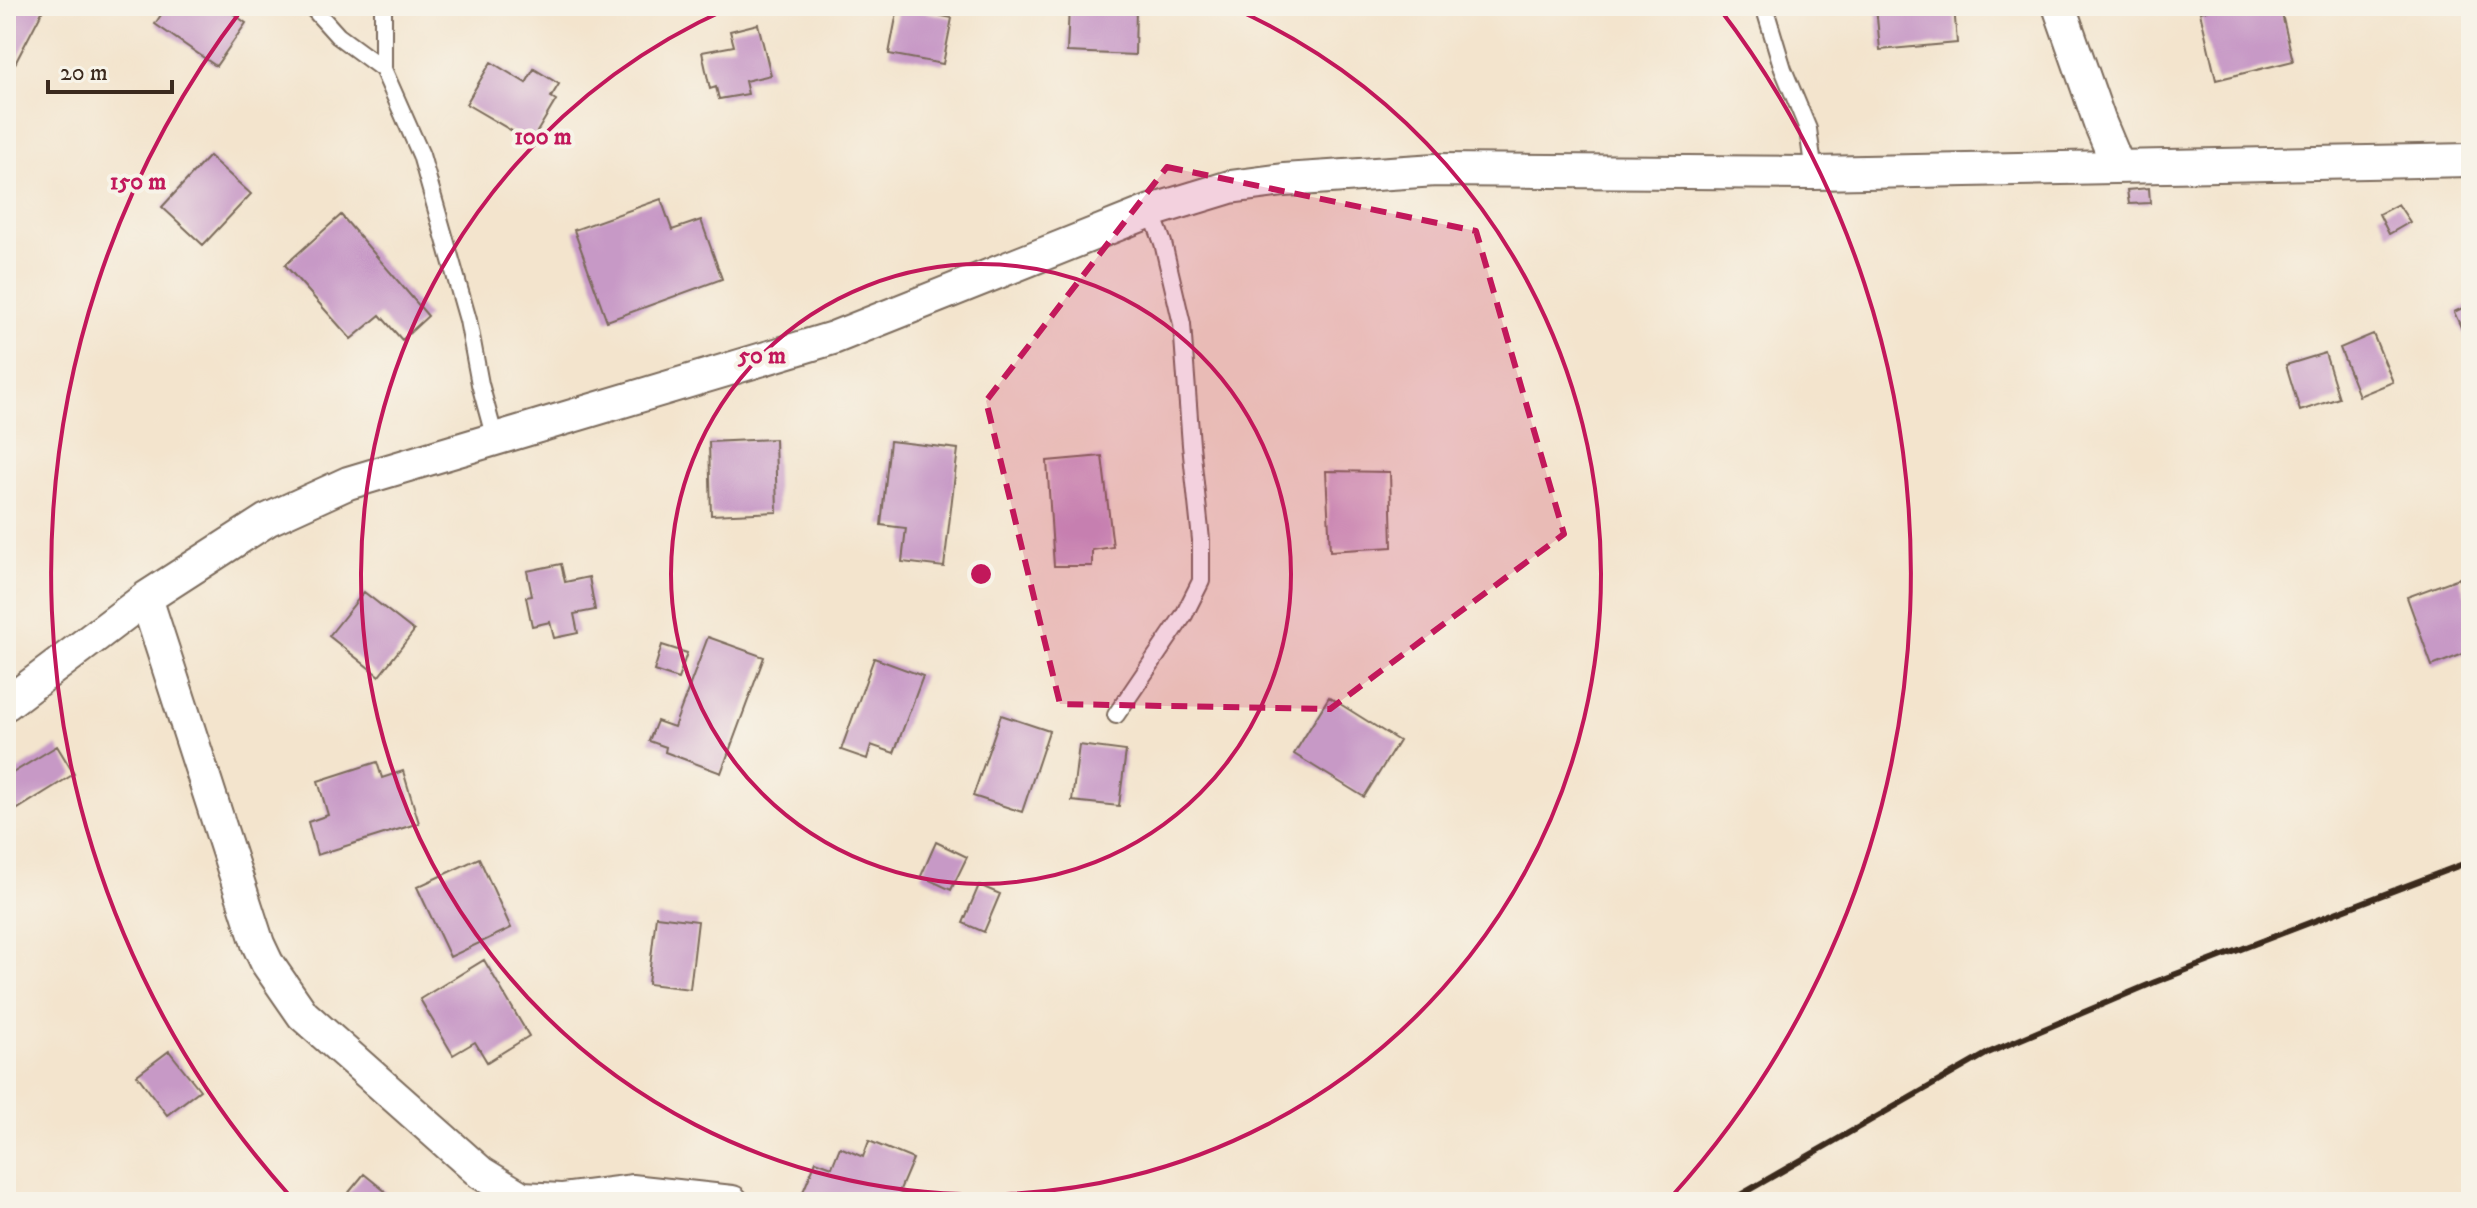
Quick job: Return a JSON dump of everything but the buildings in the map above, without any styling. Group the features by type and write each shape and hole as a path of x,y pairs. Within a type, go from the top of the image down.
{"street":[{"path":"2059,6 2118,166"},
{"path":"6,704 146,598 267,520 348,483 833,338 1151,211 1230,187 1284,180 1436,170 1814,173 2471,160"},
{"path":"146,598 253,929 267,963 303,1015 481,1173 524,1200 561,1200 632,1191 732,1202"}],"lane":[{"path":"311,6 338,36 383,69"},
{"path":"383,6 383,69 421,155 468,320 480,384 495,439"},
{"path":"1764,6 1783,69 1808,129 1814,173"},
{"path":"1116,715 1184,615 1201,581 1201,540 1182,324 1163,243 1151,211"}],"highlighted area":[{"path":"1167,167 1476,231 1564,534 1330,709 1060,704 986,401"}],"railway":[{"path":"1728,1202 1988,1053 2155,982 2471,861"}]}
